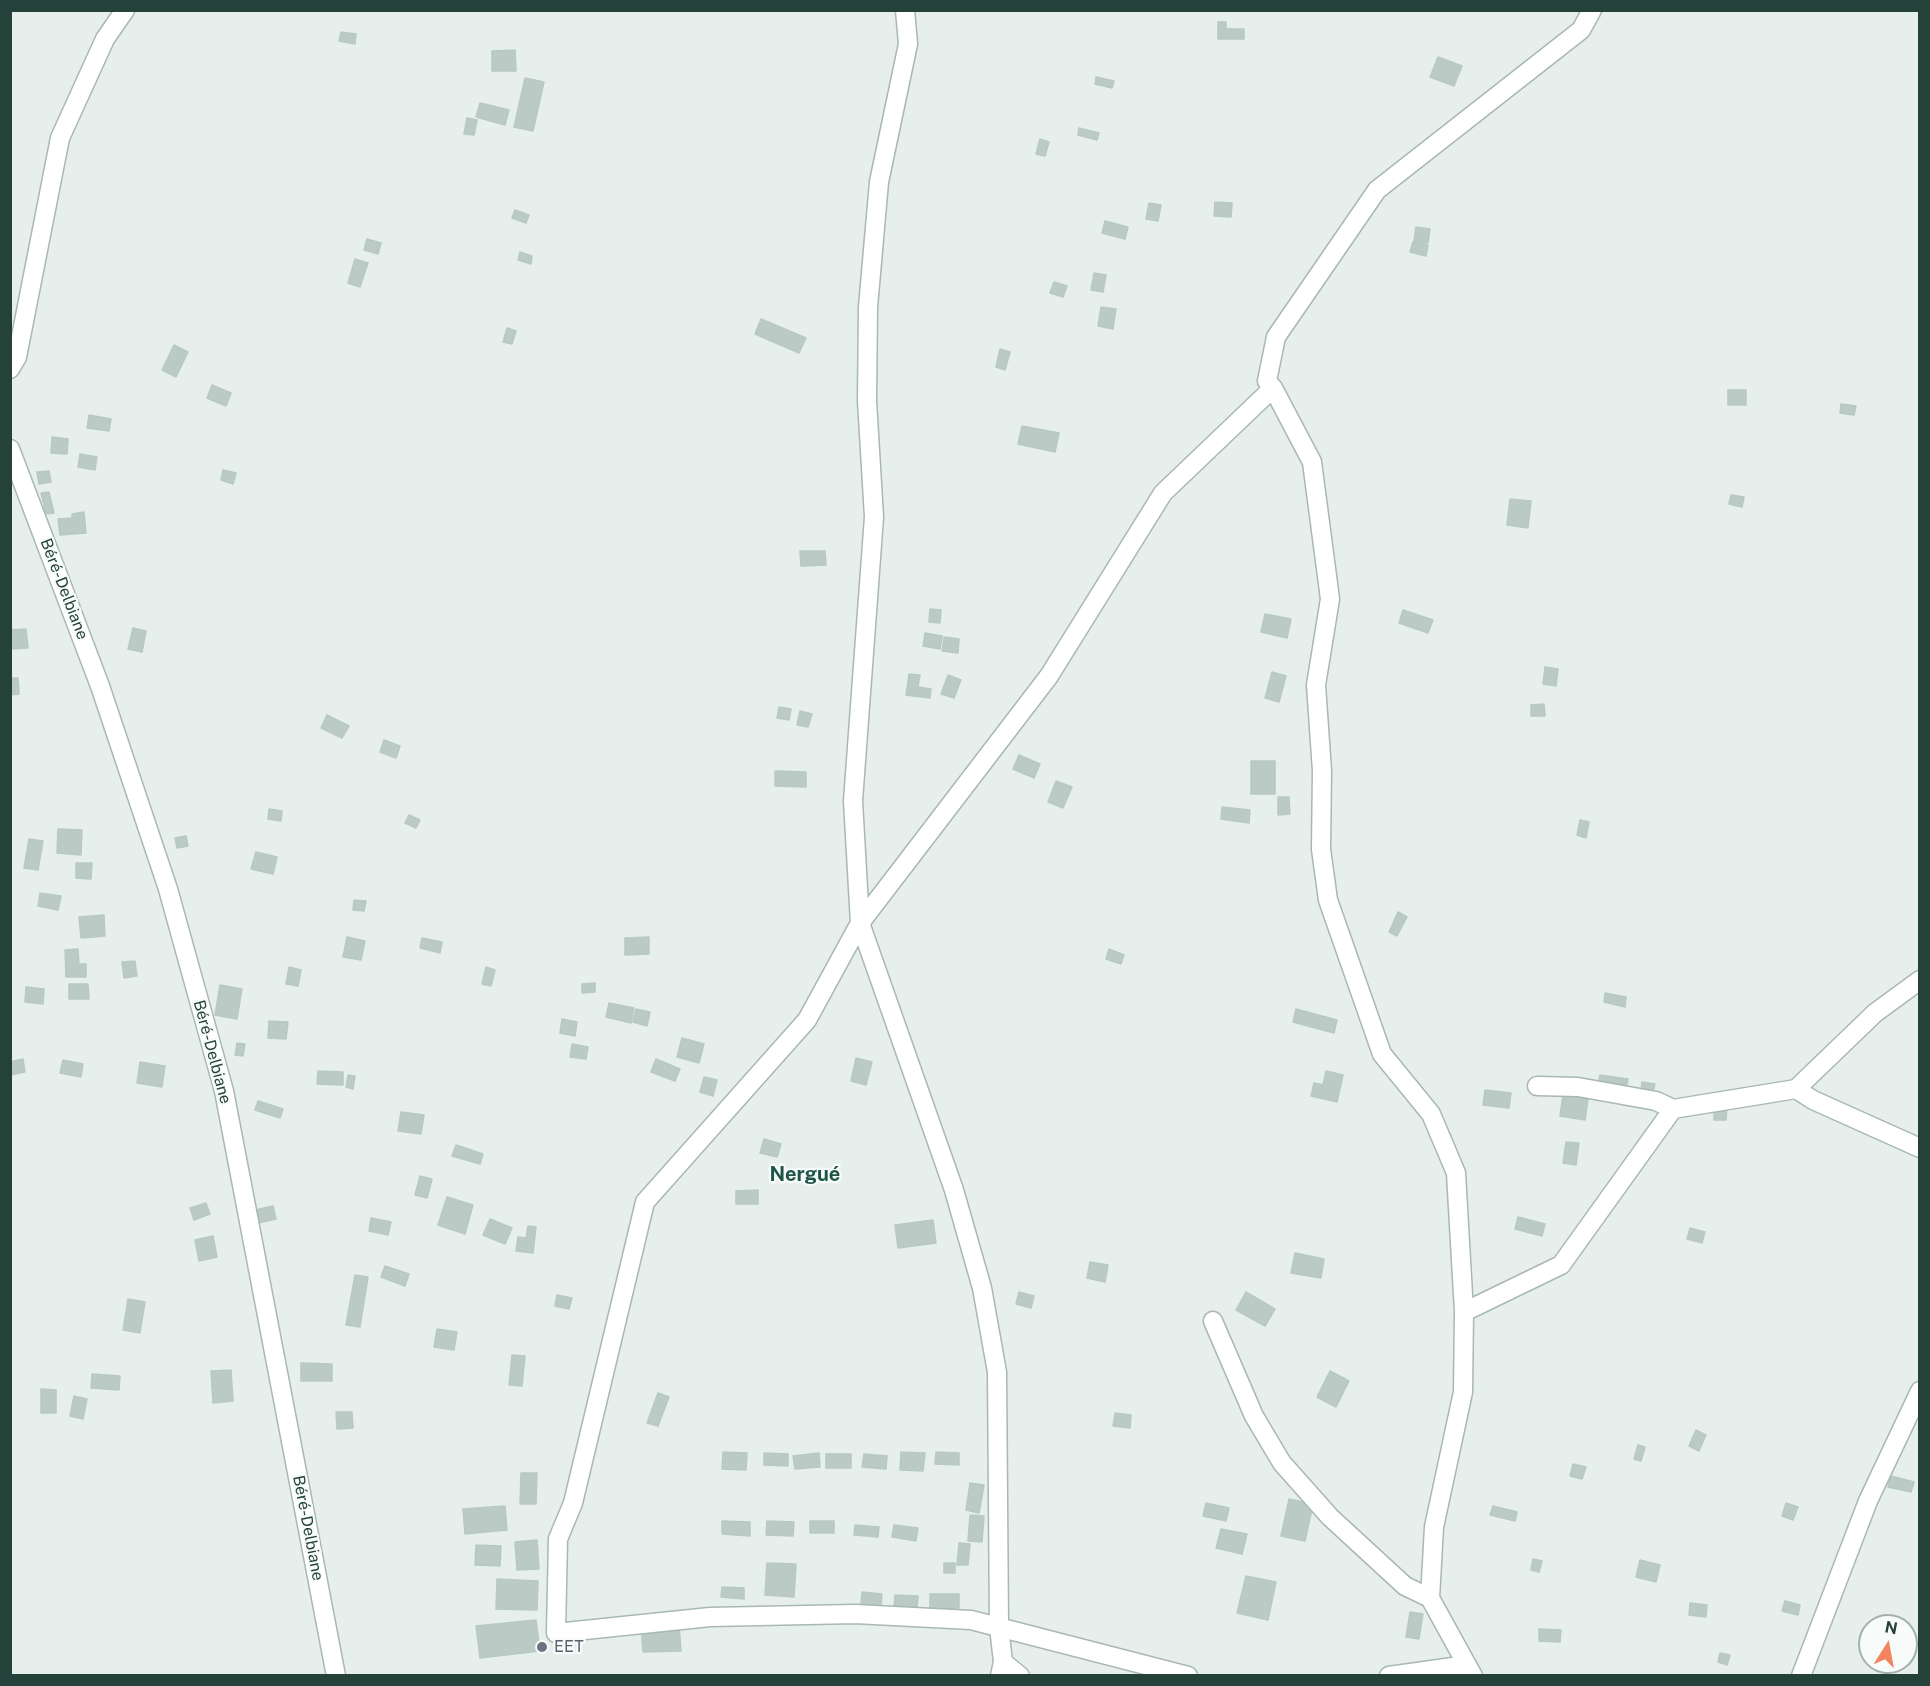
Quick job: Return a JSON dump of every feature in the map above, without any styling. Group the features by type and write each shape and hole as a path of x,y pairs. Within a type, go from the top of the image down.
{"street":[{"path":"10,369 17,357 60,138 105,39 125,10"},
{"path":"905,10 908,44 879,182 868,307 867,401 874,517 853,801 860,924 954,1190 982,1288 997,1372 1001,1669 1020,1676"},
{"path":"1389,1676 1470,1670 1430,1598 1434,1527 1463,1392 1464,1312 1456,1173 1431,1113 1382,1054 1328,900 1321,849 1322,771 1316,685 1330,599 1312,462 1273,388 1267,381 1275,337 1377,190 1581,30 1592,10"},
{"path":"1188,1676 971,1620 855,1614 710,1617 556,1633 558,1539 573,1503 645,1202 807,1020 860,924 1049,676 1163,493 1273,388"},
{"name":"Béré-Delbiane","path":"10,449 108,709 168,889 224,1091 336,1676"},
{"path":"1537,1086 1578,1087 1656,1101 1673,1109 1796,1089 1875,1013 1920,980"},
{"path":"1796,1089 1813,1100 1920,1148"},
{"path":"1464,1312 1560,1265 1673,1109"},
{"path":"1213,1321 1254,1416 1282,1463 1330,1517 1405,1586 1430,1598"},
{"path":"1801,1676 1868,1501 1920,1392"}],"building":[{"path":"1218,22 1226,22 1226,29 1244,29 1244,39 1218,39"},
{"path":"341,32 356,34 355,44 339,41"},
{"path":"515,50 516,71 492,71 492,51"},
{"path":"1438,57 1462,66 1454,86 1430,77"},
{"path":"1096,77 1114,81 1112,88 1095,84"},
{"path":"525,78 544,82 533,131 514,127"},
{"path":"480,103 509,110 505,125 476,117"},
{"path":"467,118 477,120 474,135 464,134"},
{"path":"1079,128 1099,133 1097,140 1078,135"},
{"path":"1040,139 1049,142 1045,156 1036,154"},
{"path":"1215,202 1232,203 1231,217 1214,216"},
{"path":"1149,203 1161,205 1158,221 1146,219"},
{"path":"515,210 529,215 526,223 512,218"},
{"path":"1105,221 1128,227 1125,239 1102,233"},
{"path":"1416,227 1430,229 1428,243 1414,241"},
{"path":"367,239 381,243 378,254 364,250"},
{"path":"1413,242 1428,245 1426,256 1410,252"},
{"path":"520,252 532,256 531,264 518,260"},
{"path":"355,259 368,263 360,287 348,283"},
{"path":"1094,273 1106,275 1103,292 1091,290"},
{"path":"1054,282 1067,286 1063,297 1050,293"},
{"path":"1101,307 1116,309 1113,329 1098,326"},
{"path":"761,319 806,338 799,353 755,334"},
{"path":"507,328 516,331 512,344 503,342"},
{"path":"174,345 188,352 176,377 162,370"},
{"path":"1000,349 1010,352 1005,370 996,367"},
{"path":"212,385 231,393 226,406 207,398"},
{"path":"1728,390 1746,390 1746,405 1728,405"},
{"path":"1841,404 1856,406 1854,415 1840,413"},
{"path":"89,415 111,419 109,431 87,428"},
{"path":"1022,426 1059,433 1055,452 1018,444"},
{"path":"52,437 68,439 67,454 51,453"},
{"path":"80,454 97,457 95,470 78,467"},
{"path":"223,470 236,473 233,484 221,480"},
{"path":"49,471 51,482 39,484 37,472"},
{"path":"49,492 54,513 46,514 41,493"},
{"path":"1731,495 1744,497 1742,507 1729,504"},
{"path":"1510,499 1531,501 1528,528 1507,525"},
{"path":"84,512 86,533 60,535 58,519 72,518 72,514"},
{"path":"800,551 825,551 826,565 801,566"},
{"path":"930,609 941,610 940,623 929,622"},
{"path":"1403,610 1433,620 1428,633 1399,623"},
{"path":"1265,614 1291,619 1287,638 1261,632"},
{"path":"133,628 146,631 142,652 128,649"},
{"path":"26,629 28,648 10,649 10,630"},
{"path":"925,633 942,636 940,649 923,646"},
{"path":"944,637 959,639 958,653 942,651"},
{"path":"1545,667 1558,669 1556,686 1543,684"},
{"path":"1272,672 1286,676 1279,702 1265,698"},
{"path":"909,674 920,675 918,687 931,689 930,698 906,695"},
{"path":"948,675 961,680 954,698 941,694"},
{"path":"10,678 18,678 19,694 10,695"},
{"path":"1544,704 1545,716 1531,716 1531,705"},
{"path":"779,707 791,709 789,720 777,718"},
{"path":"800,711 812,714 808,727 797,725"},
{"path":"327,715 349,726 342,738 321,728"},
{"path":"384,740 400,746 396,758 380,752"},
{"path":"1019,755 1040,764 1034,778 1013,769"},
{"path":"1251,761 1275,761 1275,794 1251,794"},
{"path":"775,771 806,772 806,787 775,786"},
{"path":"1056,781 1072,787 1063,808 1048,802"},
{"path":"1278,797 1289,797 1290,814 1278,815"},
{"path":"1222,807 1250,810 1249,823 1221,819"},
{"path":"269,809 282,811 281,821 268,819"},
{"path":"409,815 420,820 416,828 405,823"},
{"path":"1580,820 1589,822 1586,838 1577,835"},
{"path":"58,829 82,830 81,855 57,853"},
{"path":"186,836 188,846 177,848 175,838"},
{"path":"29,839 43,841 38,870 24,868"},
{"path":"256,852 277,857 273,874 251,869"},
{"path":"76,863 92,863 91,879 76,878"},
{"path":"40,893 61,896 58,910 38,906"},
{"path":"354,900 366,901 364,911 353,910"},
{"path":"1398,912 1407,917 1397,936 1389,932"},
{"path":"104,915 105,936 81,938 79,917"},
{"path":"347,937 365,941 361,960 343,957"},
{"path":"649,937 649,954 625,955 625,938"},
{"path":"422,938 442,942 440,953 420,948"},
{"path":"78,949 79,964 86,964 86,977 66,977 65,950"},
{"path":"1109,949 1124,955 1121,964 1106,959"},
{"path":"135,961 137,976 124,978 122,962"},
{"path":"289,967 301,970 298,986 286,984"},
{"path":"486,967 495,970 491,986 482,984"},
{"path":"595,983 595,992 582,993 582,984"},
{"path":"69,984 88,984 89,999 69,999"},
{"path":"220,985 242,989 237,1019 215,1015"},
{"path":"26,987 44,989 43,1004 25,1002"},
{"path":"1605,993 1626,997 1625,1007 1604,1002"},
{"path":"609,1003 634,1008 631,1023 606,1017"},
{"path":"636,1009 650,1012 647,1026 633,1022"},
{"path":"1296,1009 1337,1020 1334,1033 1293,1022"},
{"path":"562,1019 577,1022 575,1036 560,1033"},
{"path":"269,1021 288,1022 286,1039 268,1038"},
{"path":"682,1038 704,1044 699,1063 677,1057"},
{"path":"237,1043 245,1044 243,1056 235,1055"},
{"path":"572,1044 588,1047 586,1059 570,1057"},
{"path":"856,1058 872,1062 866,1085 851,1081"},
{"path":"23,1059 25,1072 10,1075 10,1062"},
{"path":"656,1059 680,1069 675,1081 651,1072"},
{"path":"63,1060 83,1064 81,1077 60,1073"},
{"path":"140,1062 165,1066 162,1087 137,1083"},
{"path":"318,1071 343,1072 343,1085 317,1084"},
{"path":"1326,1071 1343,1075 1337,1102 1311,1096 1314,1083 1323,1085"},
{"path":"348,1075 355,1076 353,1089 346,1087"},
{"path":"1600,1075 1628,1079 1626,1090 1598,1085"},
{"path":"704,1077 717,1080 713,1096 700,1092"},
{"path":"1642,1082 1655,1084 1653,1092 1641,1090"},
{"path":"1485,1090 1511,1093 1509,1108 1483,1105"},
{"path":"1563,1095 1588,1099 1585,1120 1560,1116"},
{"path":"258,1101 283,1109 280,1118 255,1110"},
{"path":"1714,1106 1727,1107 1726,1120 1714,1120"},
{"path":"401,1112 424,1115 421,1134 398,1131"},
{"path":"764,1139 781,1144 777,1157 760,1153"},
{"path":"1566,1142 1579,1143 1576,1165 1563,1163"},
{"path":"456,1145 483,1154 480,1164 452,1156"},
{"path":"420,1176 432,1179 427,1198 415,1195"},
{"path":"758,1190 758,1204 736,1204 736,1191"},
{"path":"447,1197 473,1205 465,1234 438,1225"},
{"path":"206,1203 210,1214 194,1220 190,1208"},
{"path":"273,1206 276,1219 258,1223 255,1210"},
{"path":"1518,1217 1545,1224 1542,1236 1515,1229"},
{"path":"371,1218 391,1222 388,1235 369,1231"},
{"path":"490,1219 512,1228 505,1244 483,1235"},
{"path":"933,1220 936,1243 898,1248 895,1225"},
{"path":"528,1226 536,1227 533,1253 516,1251 518,1237 526,1238"},
{"path":"1690,1228 1705,1232 1702,1243 1687,1239"},
{"path":"213,1236 217,1257 199,1261 195,1240"},
{"path":"1295,1253 1324,1259 1321,1278 1291,1273"},
{"path":"1090,1262 1108,1265 1105,1282 1087,1278"},
{"path":"385,1266 409,1274 405,1286 381,1277"},
{"path":"355,1275 368,1277 360,1327 346,1325"},
{"path":"1019,1292 1034,1296 1031,1308 1016,1304"},
{"path":"1246,1292 1275,1309 1265,1326 1236,1310"},
{"path":"557,1295 572,1298 569,1309 555,1306"},
{"path":"128,1299 145,1302 140,1333 123,1330"},
{"path":"437,1329 457,1332 454,1350 434,1347"},
{"path":"512,1355 525,1356 522,1386 509,1385"},
{"path":"301,1363 332,1364 332,1381 301,1381"},
{"path":"231,1370 233,1401 213,1403 211,1371"},
{"path":"1330,1371 1349,1381 1336,1407 1317,1397"},
{"path":"92,1374 120,1376 119,1390 91,1388"},
{"path":"41,1389 56,1390 56,1413 41,1413"},
{"path":"658,1393 669,1397 658,1426 647,1423"},
{"path":"74,1396 87,1399 83,1419 70,1416"},
{"path":"336,1412 352,1412 353,1428 337,1429"},
{"path":"1115,1413 1131,1415 1130,1428 1113,1426"},
{"path":"1696,1430 1706,1435 1699,1451 1689,1446"},
{"path":"1638,1445 1645,1447 1641,1461 1634,1459"},
{"path":"723,1452 747,1453 746,1470 722,1469"},
{"path":"901,1452 925,1453 923,1471 900,1470"},
{"path":"936,1452 959,1453 959,1465 935,1464"},
{"path":"764,1453 788,1454 788,1466 764,1465"},
{"path":"819,1453 820,1467 795,1469 793,1456"},
{"path":"826,1454 851,1454 851,1468 826,1468"},
{"path":"864,1454 887,1456 886,1469 862,1467"},
{"path":"1573,1464 1586,1467 1582,1479 1570,1476"},
{"path":"521,1473 537,1473 536,1504 520,1504"},
{"path":"1891,1476 1914,1482 1911,1492 1888,1487"},
{"path":"970,1483 984,1485 979,1513 966,1510"},
{"path":"1289,1499 1313,1504 1305,1541 1281,1536"},
{"path":"1206,1503 1229,1508 1226,1521 1203,1516"},
{"path":"1786,1503 1798,1507 1793,1520 1782,1516"},
{"path":"505,1506 507,1530 465,1534 463,1509"},
{"path":"1493,1506 1517,1512 1515,1521 1490,1515"},
{"path":"970,1515 984,1516 982,1542 968,1541"},
{"path":"722,1521 750,1522 750,1536 722,1534"},
{"path":"767,1521 794,1522 793,1536 766,1535"},
{"path":"810,1521 834,1521 834,1533 810,1533"},
{"path":"855,1525 879,1527 878,1537 854,1535"},
{"path":"894,1525 918,1528 916,1541 892,1537"},
{"path":"1221,1529 1247,1534 1242,1554 1216,1548"},
{"path":"537,1540 539,1569 517,1570 515,1542"},
{"path":"959,1543 970,1544 968,1565 957,1565"},
{"path":"476,1545 501,1546 500,1566 475,1565"},
{"path":"1533,1559 1542,1561 1539,1572 1531,1570"},
{"path":"1640,1560 1660,1565 1656,1582 1636,1577"},
{"path":"767,1563 796,1564 794,1597 765,1595"},
{"path":"944,1563 955,1563 955,1573 944,1573"},
{"path":"1246,1576 1276,1582 1268,1620 1237,1613"},
{"path":"497,1579 538,1581 537,1610 496,1609"},
{"path":"722,1587 744,1588 744,1599 721,1597"},
{"path":"862,1592 882,1594 881,1606 861,1604"},
{"path":"930,1594 959,1594 959,1608 930,1609"},
{"path":"895,1595 918,1596 917,1609 894,1608"},
{"path":"1785,1601 1800,1605 1798,1615 1782,1611"},
{"path":"1690,1603 1707,1605 1706,1617 1689,1615"},
{"path":"1410,1612 1423,1614 1419,1639 1406,1637"},
{"path":"536,1620 540,1651 480,1658 476,1626"},
{"path":"679,1624 681,1651 643,1652 641,1625"},
{"path":"1539,1629 1561,1630 1560,1642 1539,1641"},
{"path":"1720,1653 1730,1655 1727,1665 1718,1662"}],"place":[{"name":"EET","path":"542,1647"}],"district":[{"name":"Nergué","path":"805,1175"}]}
